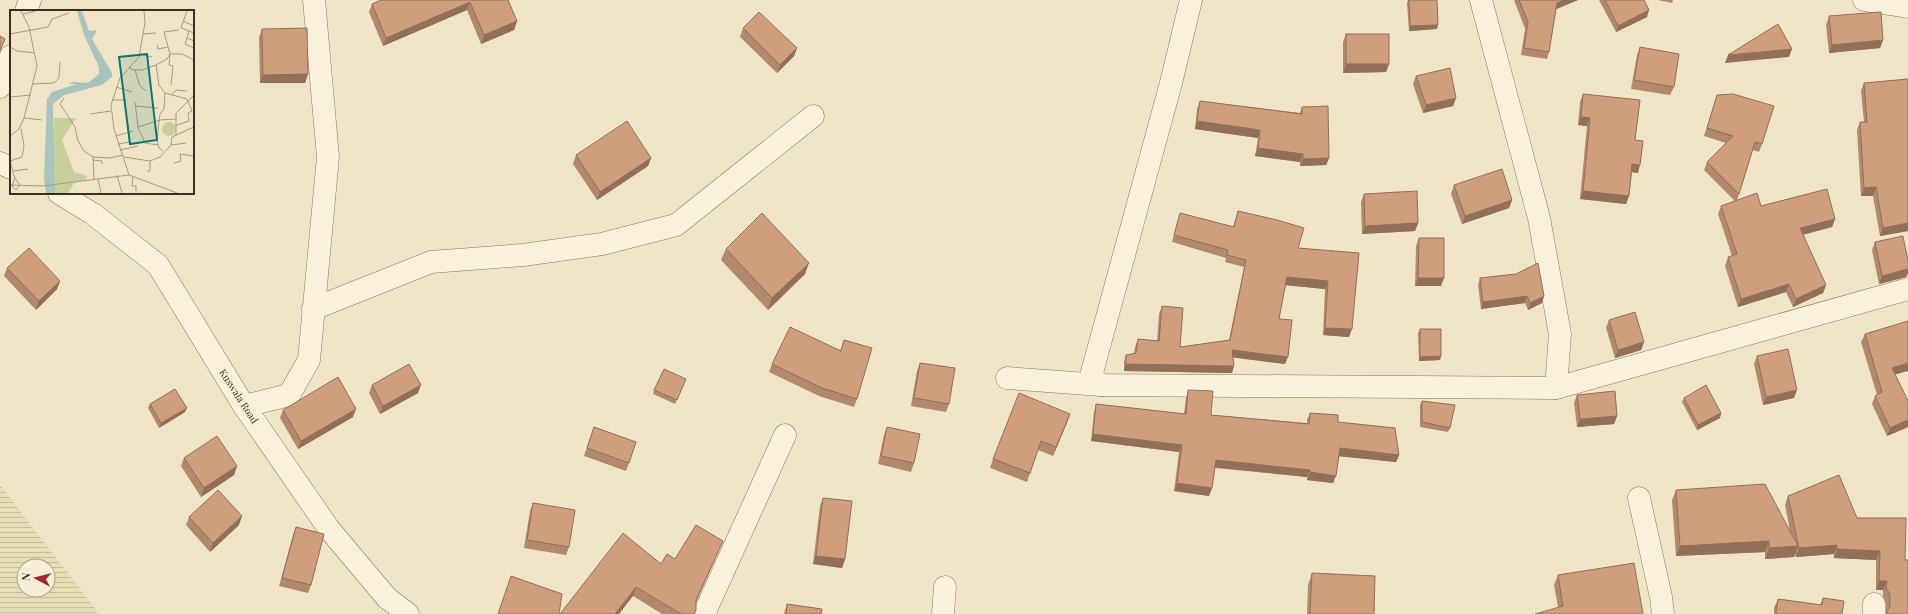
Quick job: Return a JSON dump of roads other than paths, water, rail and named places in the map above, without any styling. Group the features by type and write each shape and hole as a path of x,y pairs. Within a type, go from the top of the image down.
{"street":[{"path":"26,10 30,0"},
{"path":"244,406 289,395 309,360 328,157 314,0"},
{"path":"1101,385 1091,376 1171,83 1191,0"},
{"path":"1481,0 1539,218 1560,334 1556,388"},
{"path":"1864,0 1901,8 1908,8"},
{"path":"0,87 10,59"},
{"path":"313,309 431,262 523,255 602,244 676,225 813,116"},
{"path":"0,162 10,167"},
{"name":"Kuswala Road","path":"61,194 93,214 158,265 244,406 329,529 387,598 408,614"},
{"path":"1006,378 1101,385 1556,388 1908,289"},
{"path":"704,614 786,435"},
{"path":"1639,498 1661,597 1663,614"},
{"path":"943,614 945,587"}]}
